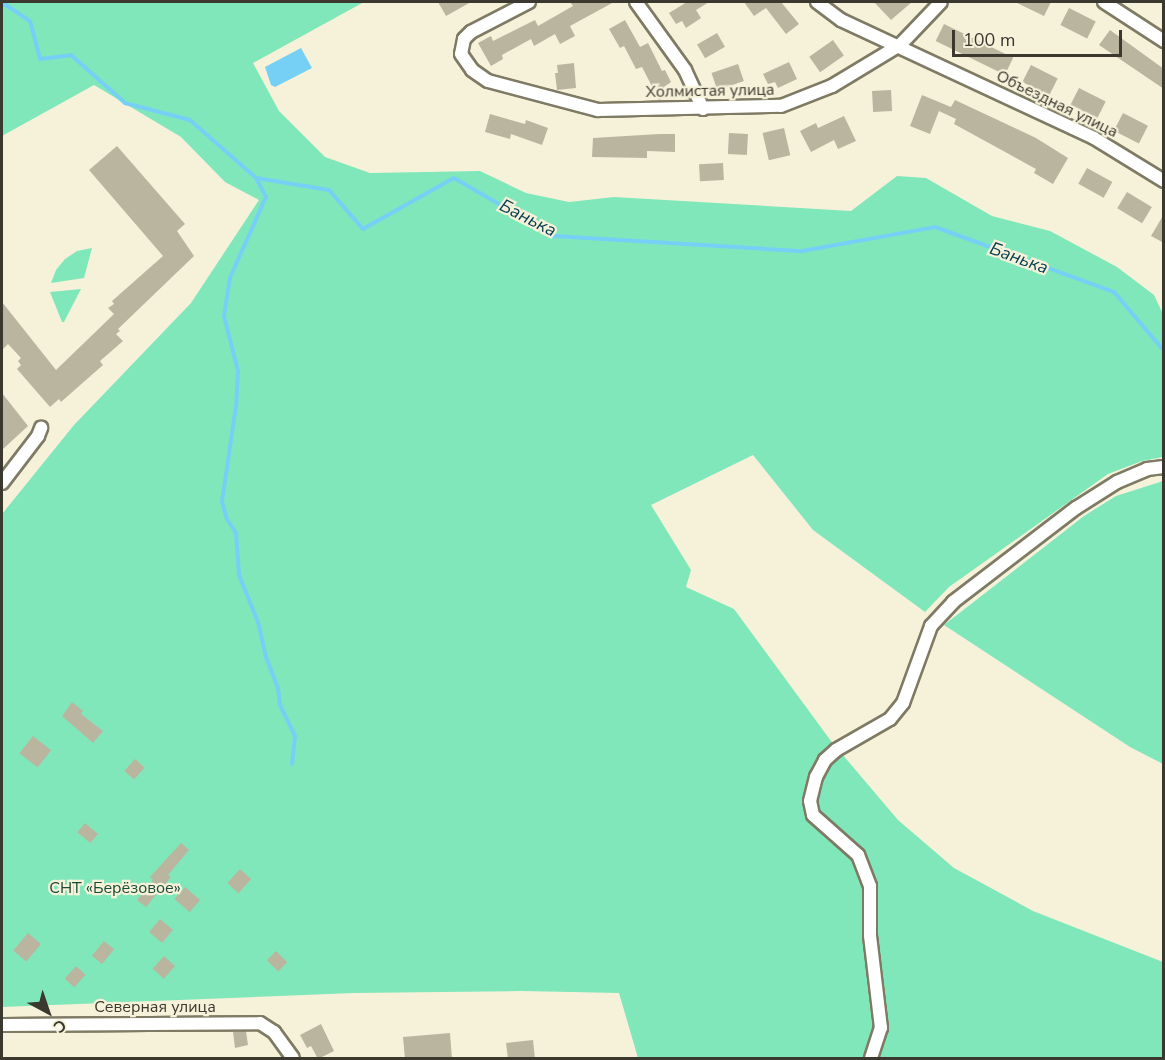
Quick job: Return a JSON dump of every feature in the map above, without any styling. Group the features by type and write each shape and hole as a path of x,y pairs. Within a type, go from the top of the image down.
{"street":[{"name":"Холмистая улица","path":"529,2 471,32 464,39 461,54 472,70 488,81 549,99 598,110 781,106 832,86 900,45 941,2"},
{"path":"636,2 685,70 702,109"},
{"name":"Объездная улица","path":"817,2 842,20 900,45 1094,138 1164,181"},
{"path":"1104,2 1164,41"},
{"path":"2,483 41,428"},
{"path":"872,1059 881,1028 870,936 870,886 858,855 813,815 810,801 816,777 825,760 836,750 890,719 903,703 931,626 953,602 1076,508 1117,482 1147,470 1164,467"},
{"name":"Северная улица","path":"2,1025 260,1023 274,1032 293,1059"}],"green space":[{"name":"СНТ «Берёзовое»","path":"2,2 364,2 253,63 279,111 325,157 370,173 480,171 526,193 569,202 614,197 851,211 897,176 926,178 992,216 1050,231 1117,267 1154,295 1163,314 1163,457 1142,461 1108,474 949,587 925,612 813,530 753,455 651,505 691,570 686,587 734,609 831,741 898,820 954,868 1033,911 1163,962 1163,1058 638,1058 619,993 521,991 354,993 2,1007 2,514 74,425 191,303 259,200 225,182 181,137 94,85 2,136"},
{"path":"92,248 84,278 51,283 56,270 65,259 77,251"},
{"path":"81,289 64,322 62,322 50,292"},
{"path":"1164,481 1163,764 1130,747 944,625 1084,516 1116,496"}],"water":[{"path":"301,48 312,68 275,87 271,85 265,67"}],"building":[{"path":"438,2 471,2 446,16"},
{"path":"570,2 614,2 570,26 575,36 560,44 555,34 534,46 531,39 502,55 503,59 491,66 478,43 491,36 493,41 535,20 538,26 573,6"},
{"path":"687,2 709,2 696,10 701,18 686,28 682,21 676,24 669,13"},
{"path":"744,2 781,2 799,24 786,34 766,8 754,16"},
{"path":"874,2 912,2 891,20"},
{"path":"1015,2 1051,2 1044,16"},
{"path":"1069,8 1096,22 1087,39 1060,25"},
{"path":"625,20 640,47 648,43 662,71 665,70 671,82 664,87 668,95 659,100 642,67 636,69 624,46 620,48 609,29"},
{"path":"944,24 1013,58 1005,75 936,41"},
{"path":"1110,30 1164,69 1164,89 1099,45"},
{"path":"717,33 725,47 705,58 697,44"},
{"path":"833,40 844,56 820,72 809,57"},
{"path":"789,62 797,79 778,88 775,82 768,84 763,74"},
{"path":"574,63 576,88 557,90 555,73 558,73 557,65"},
{"path":"738,64 744,81 717,90 712,73"},
{"path":"1031,65 1058,79 1049,96 1022,82"},
{"path":"1079,88 1106,102 1097,119 1070,105"},
{"path":"891,90 892,111 873,112 872,91"},
{"path":"922,95 951,107 955,100 1036,138 1068,158 1053,184 1034,173 1036,169 954,124 956,119 939,111 930,134 910,126"},
{"path":"1123,113 1148,126 1139,144 1114,131"},
{"path":"490,114 525,124 526,120 548,128 542,145 511,134 510,139 485,132"},
{"path":"844,116 856,141 838,149 834,140 811,152 800,131 816,123 818,128"},
{"path":"784,128 790,155 769,160 763,133"},
{"path":"729,133 748,134 747,155 728,154"},
{"path":"675,134 675,152 647,151 647,158 592,157 593,138"},
{"path":"117,146 185,224 177,231 194,256 118,329 120,331 116,334 123,341 100,361 103,365 61,402 59,399 50,407 17,369 21,365 18,361 21,358 8,344 2,350 2,302 56,370 114,314 108,308 114,304 112,301 163,256 89,170"},
{"path":"723,163 724,180 700,181 699,164"},
{"path":"1087,168 1112,182 1104,198 1078,184"},
{"path":"1127,192 1152,207 1142,223 1117,208"},
{"path":"1164,214 1164,243 1151,236"},
{"path":"2,393 28,426 2,450"},
{"path":"72,702 83,711 81,714 103,731 93,743 62,716"},
{"path":"33,736 51,750 38,767 19,753"},
{"path":"135,759 145,768 134,780 124,771"},
{"path":"85,823 98,834 90,843 77,832"},
{"path":"181,843 189,850 168,875 171,877 146,907 137,900 153,880 150,877"},
{"path":"240,869 251,879 238,893 227,883"},
{"path":"185,887 200,900 190,912 175,899"},
{"path":"160,919 173,930 162,943 149,932"},
{"path":"28,933 41,944 26,962 13,951"},
{"path":"104,941 114,949 102,964 92,956"},
{"path":"276,951 287,962 278,972 267,960"},
{"path":"164,956 175,966 164,979 153,969"},
{"path":"76,966 86,975 74,987 65,979"},
{"path":"321,1024 334,1051 318,1059 311,1046 307,1048 300,1035"},
{"path":"246,1031 248,1045 235,1048 233,1032"},
{"path":"450,1033 452,1059 405,1059 403,1037"},
{"path":"533,1040 535,1059 508,1059 506,1043"}],"waterway":[{"name":"Банька","path":"2,5 6,5 30,21 40,59 71,55 125,103 190,120 256,178 329,190 363,229 454,178 554,236 802,251 935,227 1114,292 1164,351"},
{"path":"256,178 266,197 230,278 224,316 238,371 236,406 222,502 227,519 236,533 239,575 258,622 266,657 278,688 280,705 295,736 292,764"}]}
